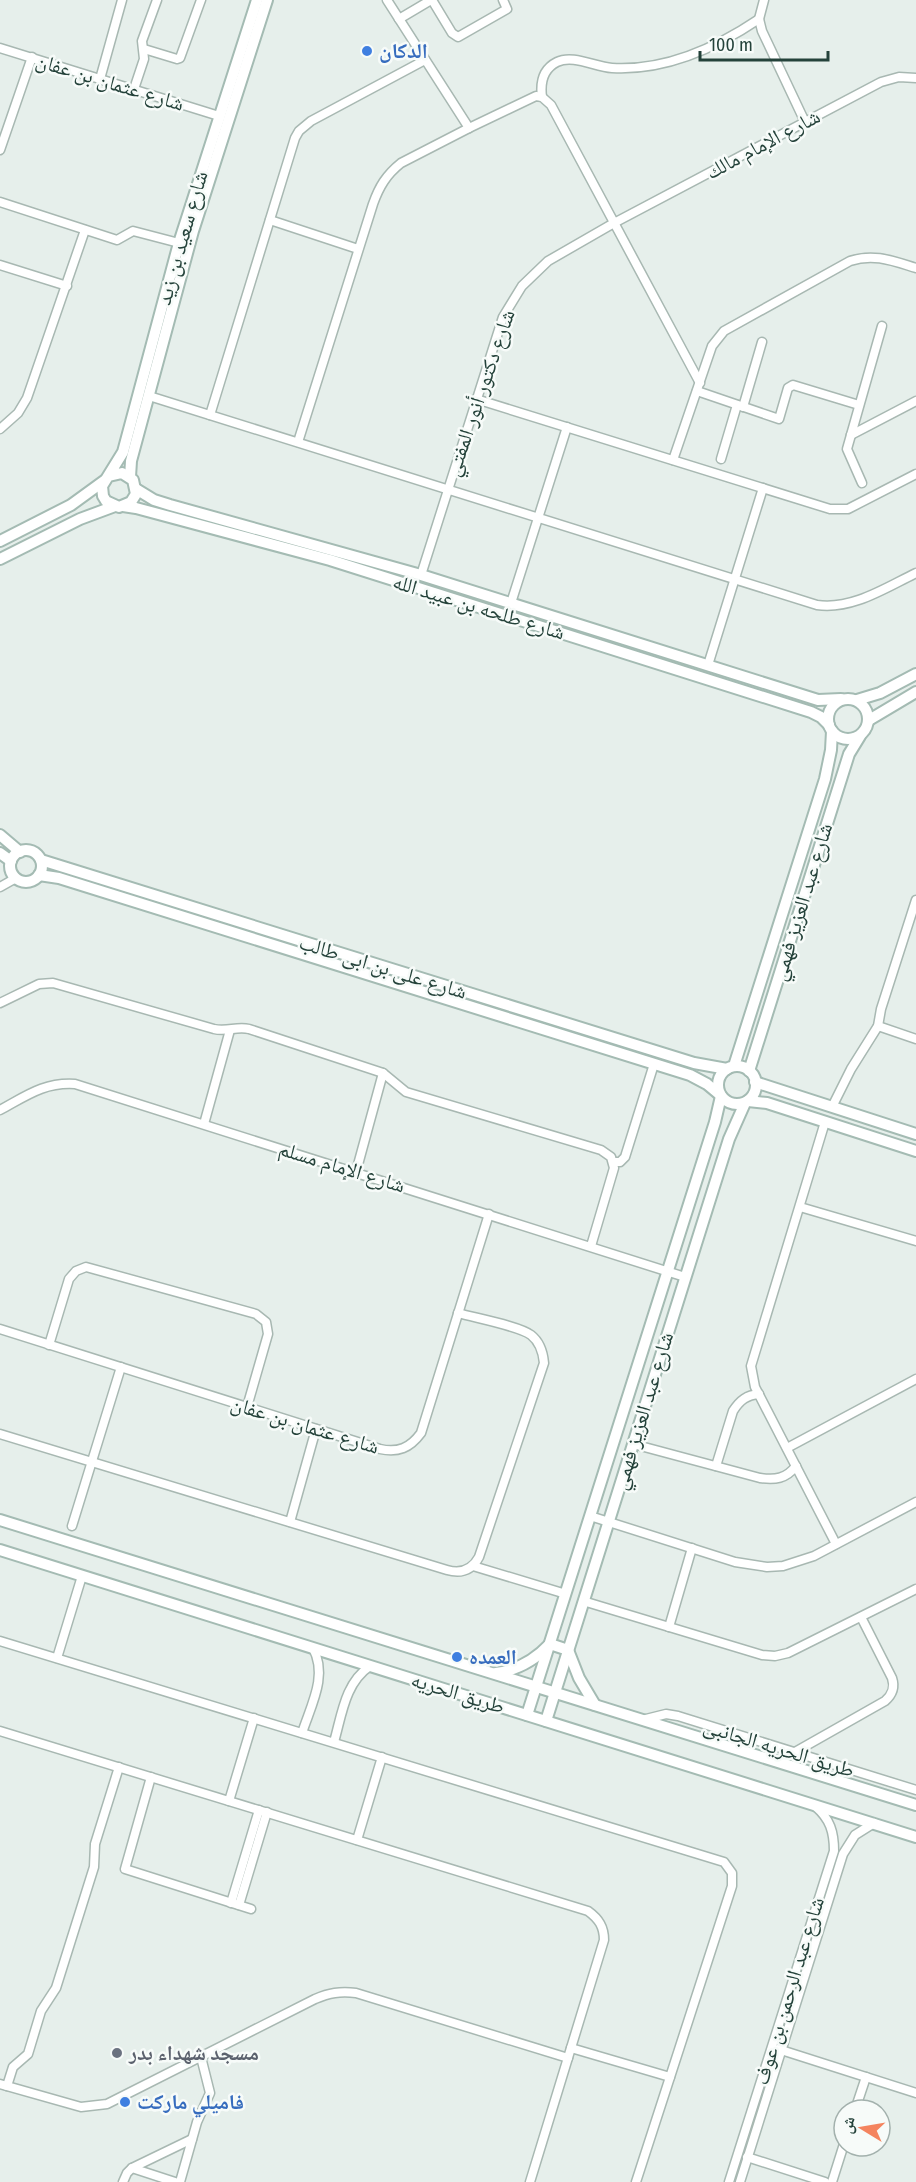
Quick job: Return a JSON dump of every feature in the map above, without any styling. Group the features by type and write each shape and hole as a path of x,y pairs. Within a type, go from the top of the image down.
{"street":[{"path":"100,79 122,0"},
{"path":"134,89 144,59 142,41 157,0"},
{"path":"144,49 177,60 180,58 201,0"},
{"name":"شارع سعيد بن زيد","path":"130,477 128,453 179,243 257,0"},
{"name":"شارع سعيد بن زيد","path":"0,541 71,505 106,478 128,453 149,396 193,231 267,0"},
{"path":"387,0 469,128"},
{"path":"399,19 431,0 452,33 458,37 507,9 503,0"},
{"path":"764,0 759,19 762,31 805,122"},
{"path":"542,97 543,75 559,61 570,59 612,68 660,64 699,53 720,44 759,19"},
{"name":"شارع عثمان بن عفان","path":"0,48 219,116"},
{"path":"0,150 32,57"},
{"path":"210,415 299,131 311,121 425,60"},
{"name":"شارع الإمام مالك","path":"614,223 881,82 899,77 916,78"},
{"path":"298,442 378,189 391,171 401,164 536,96 542,97 551,105 698,387 740,406 779,419 788,388 793,385 859,405"},
{"path":"0,202 117,240 133,231 138,231 179,243"},
{"path":"270,220 358,249"},
{"name":"شارع دكتور أنور المفتي","path":"421,575 502,317 522,286 548,261 614,223"},
{"path":"0,429 18,413 27,398 86,230"},
{"path":"673,460 712,346 724,331 850,261 878,257 916,268"},
{"path":"0,265 67,286"},
{"path":"862,483 847,448 882,326"},
{"path":"721,459 762,342"},
{"path":"149,396 817,605 829,607 853,603 916,573"},
{"path":"476,399 839,510 859,504 916,474"},
{"path":"851,435 916,401"},
{"path":"511,603 567,427"},
{"path":"0,560 80,519 119,506 131,502 136,489 130,477 122,473 106,478 102,486 103,496 110,504 119,506"},
{"path":"708,665 763,488"},
{"name":"شارع طلحه بن عبيد الله","path":"136,489 154,500 170,505 421,575 818,700 842,699"},
{"path":"71,505 78,508 80,519"},
{"path":"167,518 166,509 170,505"},
{"name":"شارع طلحه بن عبيد الله","path":"119,506 136,508 330,560 798,708 821,717 830,728"},
{"path":"857,700 891,687 916,674"},
{"path":"891,687 891,697 899,701"},
{"path":"869,720 864,705 857,700 842,699 830,710 830,728 842,738 854,738 860,736 869,720 916,692"},
{"path":"798,708 804,702 802,695"},
{"name":"شارع عبد العزيز فهمي","path":"730,1068 740,1047 822,790 829,760 830,728"},
{"name":"شارع عبد العزيز فهمي","path":"749,1071 845,765 860,736"},
{"path":"829,760 845,765"},
{"path":"0,835 20,852 32,852 41,860 42,868 39,875 28,882 16,878 11,868 11,861 20,852"},
{"path":"0,853 11,861"},
{"name":"شارع على بن ابى طالب","path":"41,860 694,1063 730,1068"},
{"name":"شارع على بن ابى طالب","path":"39,875 58,878 690,1075 707,1084 720,1095"},
{"path":"0,887 16,878"},
{"path":"832,1107 851,1069 878,1026 881,1009 916,900"},
{"path":"312,957 315,946"},
{"path":"0,1003 39,984 53,982 214,1029 249,1029 383,1073 406,1092 601,1150 613,1162 613,1174 591,1246"},
{"path":"504,1017 507,1005"},
{"path":"878,1026 916,1039"},
{"path":"204,1124 230,1030"},
{"path":"740,1047 746,1052 754,1053"},
{"path":"690,1075 694,1063"},
{"path":"613,1162 620,1162 625,1157 654,1064"},
{"path":"747,1102 754,1094 755,1082 749,1071 742,1067 730,1068 718,1080 720,1095 732,1104 747,1102 774,1106 916,1151"},
{"path":"356,1172 383,1073"},
{"path":"755,1082 916,1134"},
{"name":"شارع الإمام مسلم","path":"0,1110 47,1085 75,1084 685,1277"},
{"path":"774,1106 774,1097 778,1091"},
{"name":"شارع عبد العزيز فهمي","path":"528,1715 715,1122 720,1095"},
{"name":"شارع عبد العزيز فهمي","path":"546,1721 732,1129 747,1102"},
{"path":"715,1122 724,1123 732,1129"},
{"path":"825,1122 752,1366 752,1377 836,1544"},
{"path":"800,1207 916,1242"},
{"name":"شارع عثمان بن عفان","path":"0,1329 316,1429 389,1451 399,1450 415,1441 421,1433 489,1214"},
{"path":"49,1345 69,1279 76,1271 86,1267 256,1314 266,1322 268,1334 246,1407"},
{"path":"0,1434 454,1572 462,1571 473,1566 480,1557 544,1363 537,1340 526,1332 458,1313"},
{"path":"72,1526 121,1367"},
{"path":"787,1448 916,1379"},
{"path":"716,1466 738,1404 744,1398 759,1394"},
{"path":"290,1522 316,1429"},
{"path":"633,1444 760,1478 776,1479 791,1473 796,1466"},
{"path":"590,1516 751,1566 767,1567 799,1562 916,1502"},
{"name":"طريق الحريه","path":"0,1520 916,1805"},
{"path":"669,1628 692,1548"},
{"name":"طريق الحريه","path":"0,1550 916,1836"},
{"path":"473,1566 566,1594"},
{"path":"57,1658 82,1576"},
{"path":"584,1601 762,1655 775,1656 788,1653 916,1589"},
{"path":"795,1752 885,1701 892,1693 892,1678 861,1617"},
{"path":"0,1641 718,1859 729,1867 732,1873 732,1886 636,2182"},
{"path":"492,1673 510,1670 527,1663 550,1644 568,1650 579,1678 595,1705"},
{"path":"302,1733 320,1677 320,1667 313,1648"},
{"path":"334,1742 352,1682 370,1666"},
{"name":"طريق الحريه الجانبى","path":"642,1720 666,1714 678,1716 916,1790"},
{"path":"229,1801 254,1718"},
{"path":"0,1731 588,1911 596,1916 604,1931 604,1940 530,2182"},
{"path":"357,1840 382,1757"},
{"path":"118,1767 95,1844 94,1867 56,1988 41,2011 28,2054 13,2067 4,2085 68,2104 94,2107 107,2104 315,1999 342,1992 356,1993 570,2053 670,2077"},
{"path":"151,1777 125,1869 251,1908"},
{"name":"شارع عبد الرحمن بن عوف","path":"729,2182 834,1851 831,1825 824,1813 814,1805"},
{"path":"235,1904 263,1811"},
{"name":"شارع عبد الرحمن بن عوف","path":"740,2182 843,1854 855,1835 874,1824"},
{"path":"772,2047 916,2093"},
{"path":"180,2182 197,2122 210,2093 201,2057"},
{"path":"859,2098 866,2077"},
{"path":"123,2182 132,2168 192,2139"},
{"path":"747,2157 825,2182"},
{"path":"832,2182 840,2158"},
{"path":"132,2168 175,2182"}],"place":[{"name":"الدكان","path":"367,51"},
{"name":"العمده","path":"457,1657"},
{"name":"مسجد شهداء بدر","path":"117,2053"},
{"name":"فاميلي ماركت","path":"125,2102"}]}
